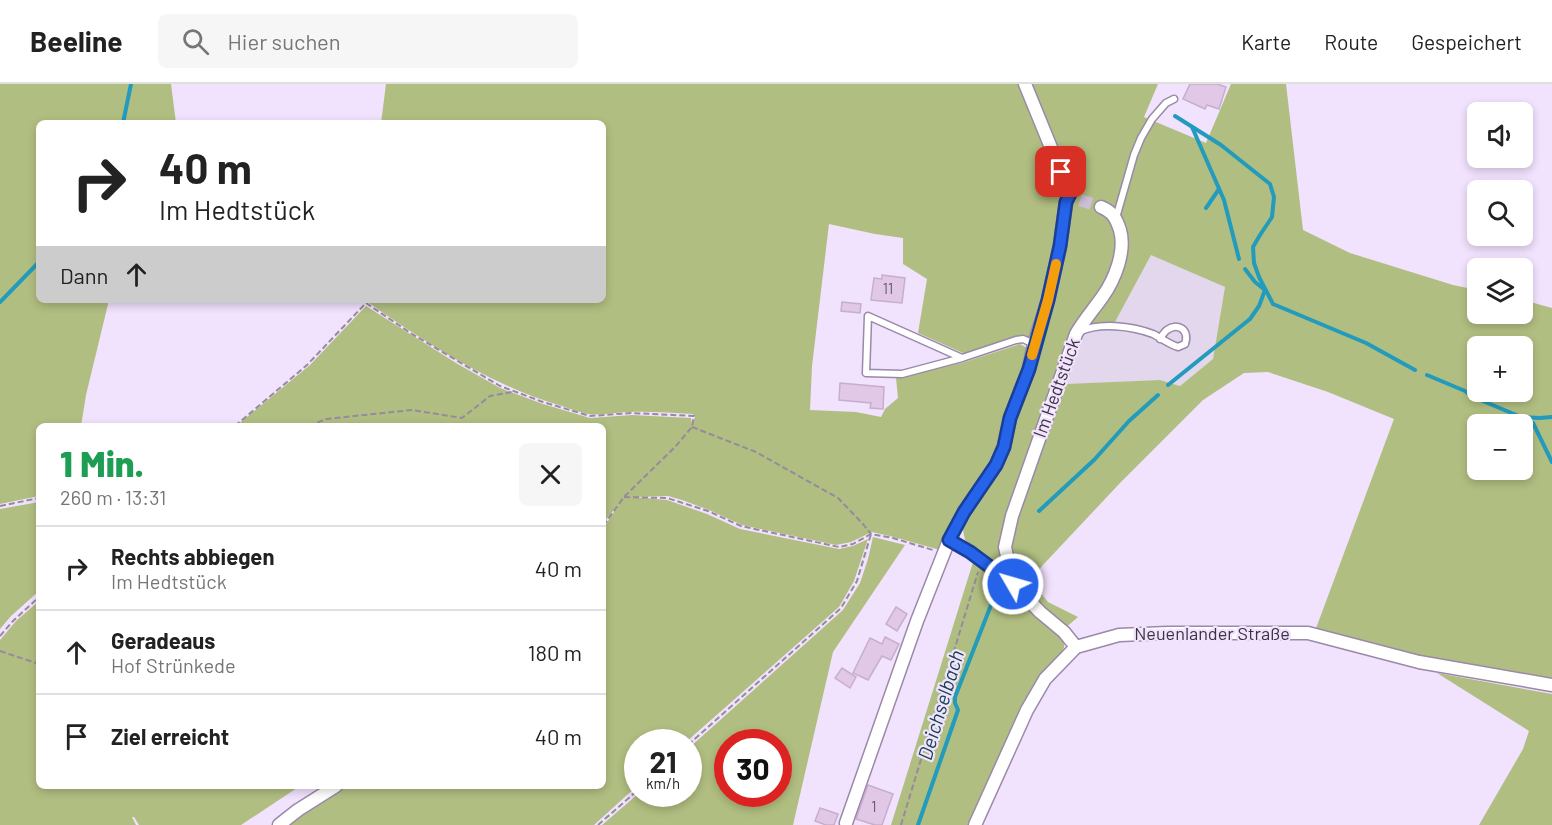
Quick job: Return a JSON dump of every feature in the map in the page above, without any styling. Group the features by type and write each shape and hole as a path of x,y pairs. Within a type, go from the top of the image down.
{"street":[{"name":"Im Hedtstück","path":"846,823 917,621 949,540 964,512 996,465 1004,447 1010,418 1029,369 1048,300 1060,246 1066,202 1075,197 1025,84"},
{"path":"1101,207 1111,211 1116,218"},
{"name":"Im Hedtstück","path":"1013,584 1005,548 1012,516 1076,334 1082,322 1104,295 1119,265 1122,241 1116,218"},
{"path":"949,540 970,552 1013,584 1040,612 1064,632 1076,647 1045,679 1027,710 975,825"},
{"name":"Neuenlander Straße","path":"1076,647 1119,635 1308,633 1419,663 1552,684"},
{"path":"279,825 297,810 331,789"}],"lane":[{"path":"1116,218 1141,138 1152,119 1166,103 1174,99"},
{"path":"962,358 868,316 866,373 902,374 962,358 1016,340 1023,339 1035,344"},
{"path":"1076,334 1091,328 1117,326 1137,328 1160,339"}],"path":[{"path":"239,423 307,365 366,303 458,362 514,392 590,416 631,413 694,416 692,427 624,497 606,522"},
{"path":"316,423 326,419 412,410 462,418 490,396 514,392"},
{"path":"692,427 756,453 838,498 871,534"},
{"path":"624,497 667,498 708,511 741,526 839,547 853,544 871,534 944,552"},
{"path":"0,506 36,499"},
{"path":"702,732 841,608 857,582 871,534"},
{"path":"901,825 981,560"},
{"path":"0,636 36,600"},
{"path":"0,651 36,662"},
{"path":"598,825 624,802"}],"shaded area":[{"path":"1151,254 1225,287 1213,359 1180,386 1160,380 1065,384 1085,325 1115,322"}],"green space":[{"path":"0,84 171,84 176,120 36,120 36,303 108,303 81,423 36,423 36,497 0,504"},
{"path":"386,84 1021,84 1049,160 1057,157 1028,84 1158,84 1144,117 1206,143 1231,84 1286,84 1303,230 1350,253 1467,288 1467,324 1533,324 1533,303 1552,308 1552,681 1467,668 1315,631 1394,419 1328,392 1268,372 1244,373 1203,400 1042,566 1031,581 1048,602 1078,617 1064,629 1027,599 965,540 963,530 965,516 1000,465 1015,412 1038,347 1023,336 963,353 918,333 927,279 903,264 903,238 829,224 812,366 810,410 856,412 881,417 885,409 898,398 896,378 965,362 1020,344 1027,348 1021,381 1006,417 997,455 960,513 951,520 940,550 872,532 851,542 836,545 742,525 709,510 668,496 634,497 667,500 740,529 839,549 868,539 854,581 839,607 701,729 624,729 624,798 594,825 283,825 299,812 337,789 606,789 606,524 619,504 606,519 606,423 240,423 310,365 366,306 500,388 543,404 590,418 632,415 691,418 692,425 695,417 693,414 653,412 588,414 509,387 460,361 369,303 606,303 606,120 381,120","holes":["1151,255 1225,287 1213,359 1180,386 1160,380 1065,384 1085,325 1115,322"]},
{"path":"36,503 36,594 0,629 0,509"},
{"path":"873,537 905,545 833,652 793,825 602,825 624,806 702,807 702,736 843,610 860,583"},
{"path":"974,559 1064,638 1064,648 969,825 891,825"},
{"path":"36,604 36,789 295,789 241,825 139,825 132,817 136,825 0,825 0,640 16,621"},
{"path":"1437,673 1552,694 1552,825 1479,825 1523,749 1529,731"}],"building":[{"path":"1190,84 1217,84 1226,87 1219,109 1207,105 1205,109 1183,99"},
{"path":"882,275 905,278 902,303 871,300 874,278 882,279"},
{"path":"842,302 861,304 860,313 841,311"},
{"path":"840,383 884,387 883,409 870,408 871,403 839,400"},
{"path":"896,607 907,614 897,631 886,624"},
{"path":"885,637 899,644 891,660 882,656 868,680 853,673 870,638 882,644"},
{"path":"842,668 856,677 850,688 835,678"},
{"path":"868,785 893,794 882,825 856,819"},
{"path":"820,808 838,814 834,825 815,821"}],"waterway":[{"path":"124,120 131,84"},
{"path":"1175,116 1221,145 1270,184 1274,197 1272,217 1253,247 1254,263 1273,304 1366,343 1415,370"},
{"path":"1192,127 1224,200 1239,259"},
{"path":"1206,208 1219,189"},
{"path":"0,302 36,265"},
{"name":"Deichselbach","path":"1168,385 1250,319 1259,306 1265,290 1245,269"},
{"path":"1427,375 1521,417 1552,417"},
{"name":"Deichselbach","path":"1039,511 1094,460 1129,421 1158,395"},
{"path":"1533,423 1552,462"},
{"name":"Deichselbach","path":"918,825 958,710 955,697 995,595"}],"tunnel":[{"path":"1080,200 1101,207"}],"slow traffic":[{"path":"1032,355 1056,264"}],"route":[{"path":"1013,584 970,552 949,540 964,512 996,465 1004,447 1010,418 1029,369 1048,300 1060,246 1066,202 1070,194 1061,172"}]}
